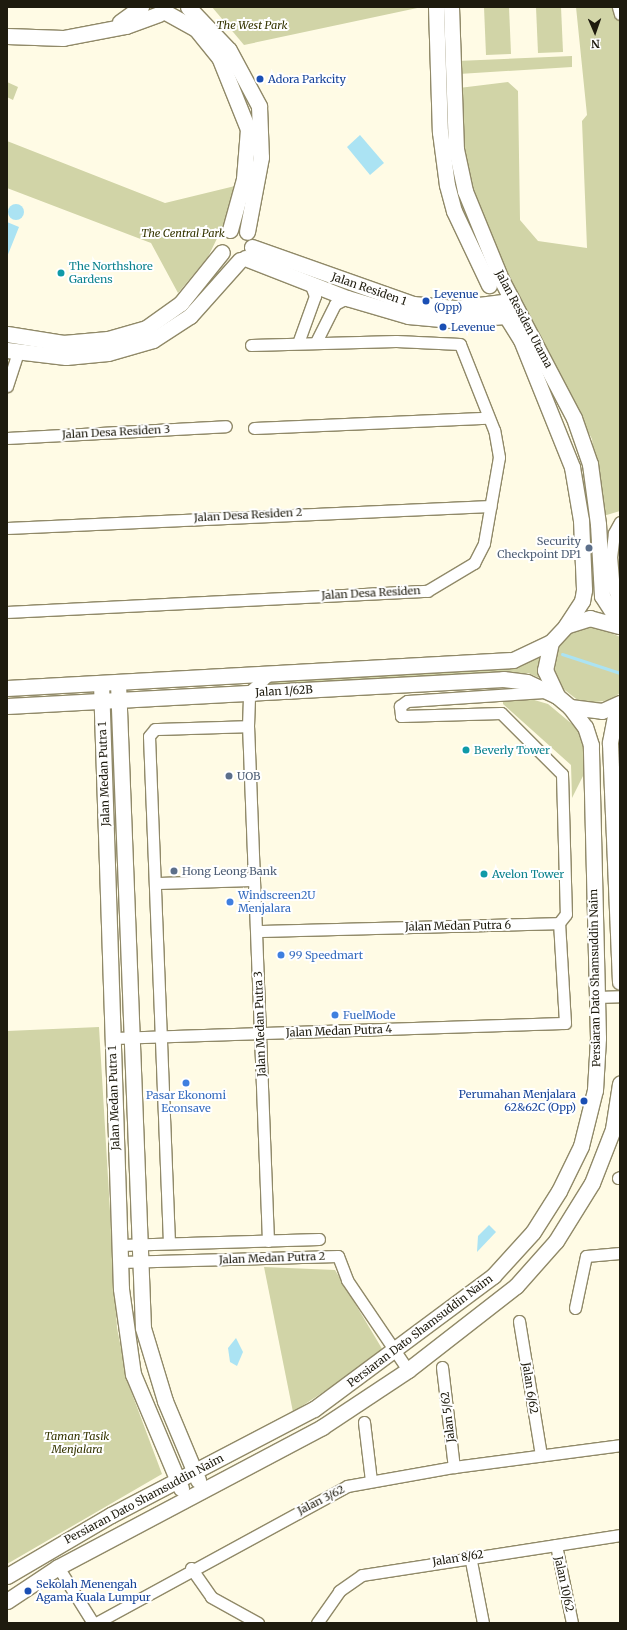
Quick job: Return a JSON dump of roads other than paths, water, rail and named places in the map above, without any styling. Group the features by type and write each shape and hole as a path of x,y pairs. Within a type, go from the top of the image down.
{"street":[{"path":"107,30 141,7"},
{"path":"7,386 13,351 59,357 108,353 153,340 190,316 246,255 246,232 262,157 259,106 229,50 188,7"},
{"name":"Jalan Residen Utama","path":"436,7 440,132 447,185 454,211 510,311 568,404 590,464 598,524 602,596 620,625"},
{"name":"Jalan Residen Utama","path":"451,7 456,149 465,191 495,282"},
{"path":"618,7 620,14"},
{"path":"7,36 63,38 107,30 163,10 196,29 219,57 248,129 244,179 230,230 221,242 222,252 230,259 246,255"},
{"path":"230,230 246,232"},
{"path":"7,334 63,344 108,339 146,328 181,303 222,252"},
{"name":"Jalan Residen 1","path":"246,255 347,298 426,320 477,313 503,302 510,311"},
{"name":"Jalan Residen 1","path":"246,255 398,300 477,313"},
{"path":"495,282 477,295 477,313 499,323 521,340"},
{"path":"298,343 315,296 310,283"},
{"path":"316,342 335,304 347,298"},
{"name":"Jalan Residen Utama","path":"510,311 558,425 572,467 580,512 584,596 566,626 551,642"},
{"name":"Jalan Desa Residen","path":"7,612 427,590 474,563 484,543 499,458 497,440 487,418 460,344 316,342 251,345"},
{"path":"254,428 487,418"},
{"name":"Jalan Desa Residen 3","path":"7,438 226,426"},
{"name":"Jalan Desa Residen 2","path":"7,528 259,514 490,506"},
{"path":"620,522 614,533 611,556 614,590 620,605"},
{"path":"566,626 590,618 620,625"},
{"path":"551,642 545,670 554,694 570,707 586,712 619,704"},
{"name":"Jalan 1/62B","path":"7,688 118,683 274,672 513,660 551,642"},
{"path":"249,692 259,681 274,672"},
{"name":"Jalan 1/62B","path":"7,706 510,679 534,684 554,694"},
{"name":"Jalan Medan Putra 1","path":"101,683 120,1262 133,1374 177,1480 187,1500"},
{"name":"Jalan Medan Putra 1","path":"118,683 132,1038 138,1244 143,1328 165,1401 194,1472 204,1491"},
{"path":"554,694 519,691 489,698 407,701 400,711 401,716 501,713 562,774 566,914 559,923"},
{"name":"Jalan Medan Putra 3","path":"249,692 248,726 268,1241"},
{"name":"Persiaran Dato Shamsuddin Naim","path":"619,704 610,743 620,982"},
{"name":"Persiaran Dato Shamsuddin Naim","path":"7,1576 177,1480 314,1410 394,1353 493,1276 533,1232 559,1191 589,1122 595,1090 597,997 591,745 585,727 570,707"},
{"path":"169,1244 156,883 149,736 155,729 248,726"},
{"path":"156,883 254,880"},
{"name":"Jalan Medan Putra 6","path":"257,930 559,923"},
{"name":"Jalan Medan Putra 4","path":"112,1038 565,1023 559,923"},
{"path":"597,997 620,996"},
{"name":"Persiaran Dato Shamsuddin Naim","path":"7,1601 58,1568 322,1427 408,1370 516,1286 556,1241 604,1157 620,1084"},
{"path":"120,1245 319,1239"},
{"path":"575,1308 586,1256 620,1254"},
{"name":"Jalan Medan Putra 2","path":"120,1262 338,1256 347,1280 394,1353 408,1370"},
{"name":"Jalan 6/62","path":"519,1321 541,1455"},
{"name":"Jalan 5/62","path":"442,1367 454,1467"},
{"path":"364,1422 371,1481"},
{"name":"Jalan 3/62","path":"96,1623 115,1619 191,1568 347,1486 454,1467 620,1445"},
{"name":"Jalan 8/62","path":"317,1623 339,1592 362,1575 470,1556 620,1535"},
{"name":"Jalan 10/62","path":"556,1545 572,1623"},
{"path":"470,1556 483,1623"},
{"path":"58,1568 93,1623"},
{"path":"191,1568 211,1597 258,1623"}],"water":[{"path":"360,135 384,163 370,175 347,147"},
{"path":"16,204 23,209 24,212 19,219 16,220 9,215 8,212 13,205"},
{"path":"7,222 19,227 7,257"},
{"path":"489,1225 496,1232 477,1252 478,1236"},
{"path":"236,1338 243,1352 237,1366 230,1362 228,1348"}],"waterway":[{"path":"562,654 620,673"}],"place":[{"name":"Adora Parkcity","path":"260,79"},
{"name":"The Northshore Gardens","path":"61,273"},
{"name":"Levenue (Opp)","path":"426,301"},
{"name":"Levenue","path":"443,327"},
{"name":"Security Checkpoint DP1","path":"589,548"},
{"name":"Beverly Tower","path":"466,750"},
{"name":"UOB","path":"229,776"},
{"name":"Hong Leong Bank","path":"174,871"},
{"name":"Avelon Tower","path":"484,874"},
{"name":"Windscreen2U Menjalara","path":"230,902"},
{"name":"99 Speedmart","path":"281,955"},
{"name":"FuelMode","path":"335,1015"},
{"name":"Pasar Ekonomi Econsave","path":"186,1083"},
{"name":"Perumahan Menjalara 62&62C (Opp)","path":"584,1101"},
{"name":"Sekolah Menengah Agama Kuala Lumpur","path":"28,1591"}],"park label":[{"name":"The West Park","path":"252,25"},
{"name":"The Central Park","path":"183,233"},
{"name":"Taman Tasik Menjalara","path":"77,1443"}]}
